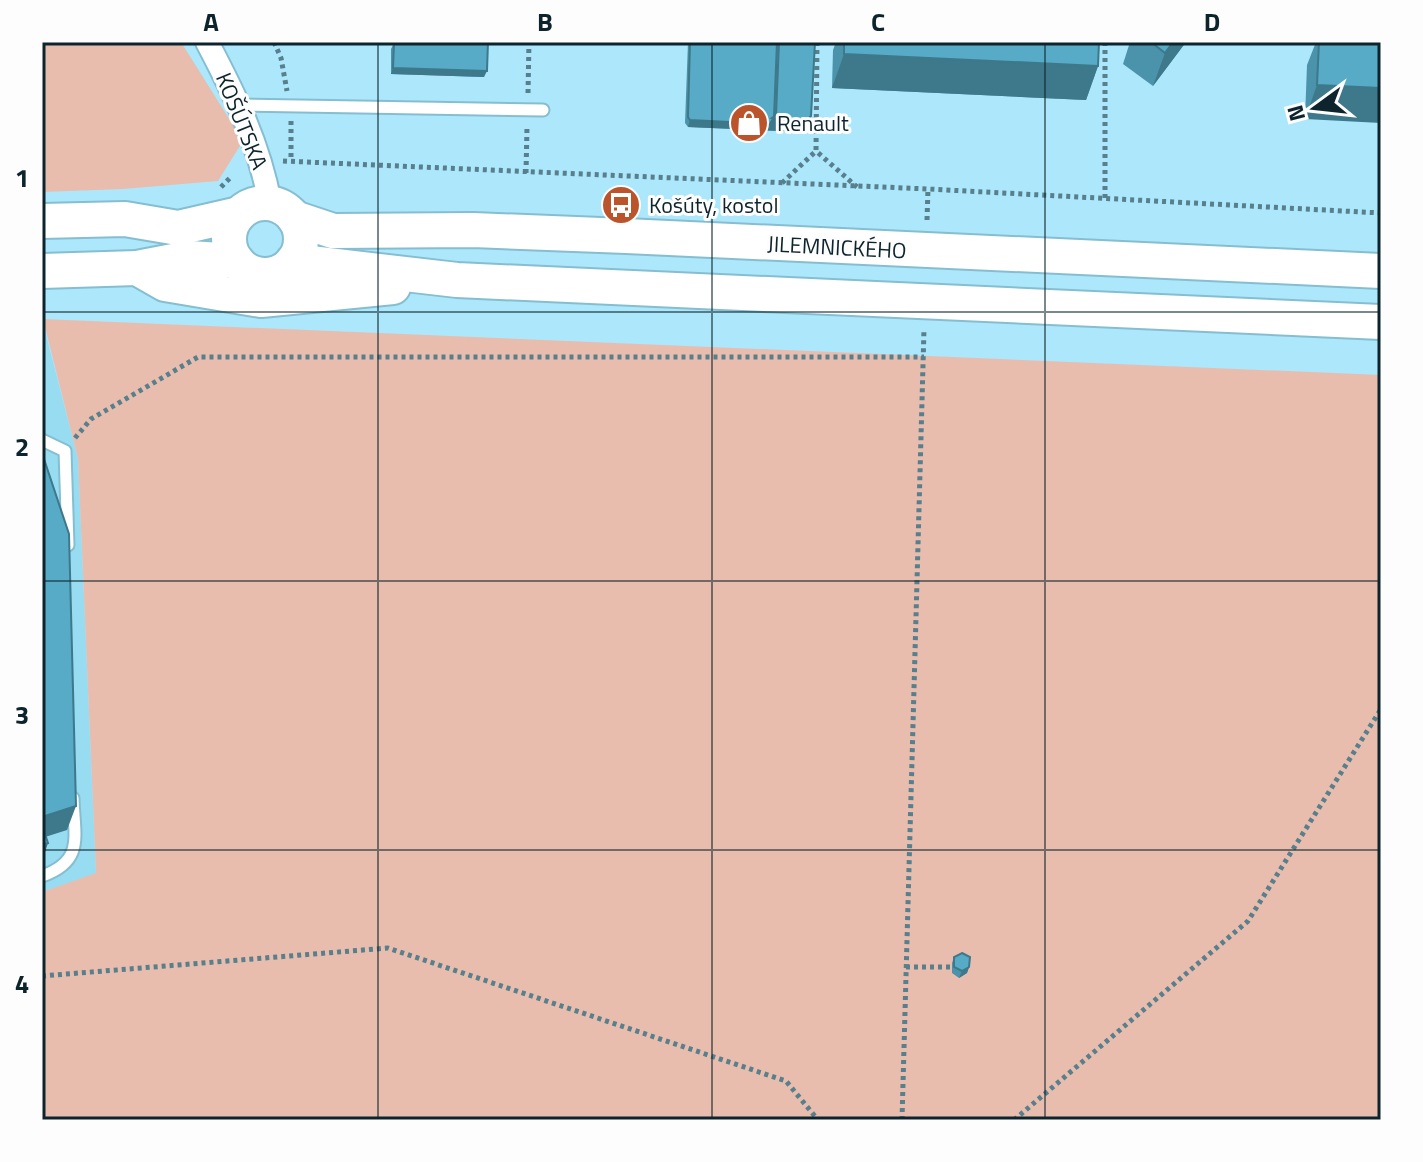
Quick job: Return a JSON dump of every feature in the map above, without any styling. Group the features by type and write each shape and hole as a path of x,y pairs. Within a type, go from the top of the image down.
{"main road":[{"path":"237,261 230,242 233,222 268,212"},
{"path":"42,221 125,219 178,228 268,212 299,228 301,241 293,261 282,270 269,274 254,273 237,261 189,258 137,268 42,271"},
{"name":"JILEMNICKÉHO","path":"268,212 333,231 519,232 1381,271"},
{"path":"293,261 457,280 1381,322"},
{"path":"137,268 165,284 261,300 457,280"}],"street":[{"name":"KOŠÚTSKA","path":"207,42 241,105 263,166 268,212"}],"lane":[{"path":"241,105 543,110"},
{"path":"42,440 65,451 69,556"},
{"path":"42,876 60,870 70,860 74,847 73,785"}],"path":[{"path":"274,42 281,58"},
{"path":"782,184 816,151 817,42"},
{"path":"1105,42 1105,200"},
{"path":"816,151 858,188"},
{"path":"291,160 1381,213"},
{"path":"927,227 928,189"},
{"path":"902,1120 924,328"},
{"path":"65,451 91,419 198,357 924,357"},
{"path":"1014,1120 1248,921 1381,709"},
{"path":"42,976 388,948 786,1081 818,1120"},
{"path":"906,967 952,967"}],"shaded area":[{"path":"42,42 181,42 243,141 218,181 42,192"},
{"path":"42,319 78,459 96,874 42,892"},
{"path":"43,319 1381,375 1381,1120 42,1120 42,892 96,873 78,459"}],"building":[{"path":"488,42 487,71 393,68 394,43"},
{"path":"690,42 777,42 774,117 770,124 690,120"},
{"path":"779,42 815,42 811,116 807,120 772,118 776,115"},
{"path":"844,42 1099,42 1098,66 844,54"},
{"path":"1151,42 1173,42 1165,53"},
{"path":"1319,42 1381,42 1381,88 1317,85"},
{"path":"42,453 69,534 76,806 42,817"},
{"path":"42,825 48,843 42,845"},
{"path":"962,953 970,957 969,967 962,971 954,967 954,957"}],"place":[{"name":"Renault","path":"749,123"},
{"name":"Košúty, kostol","path":"621,205"}]}
